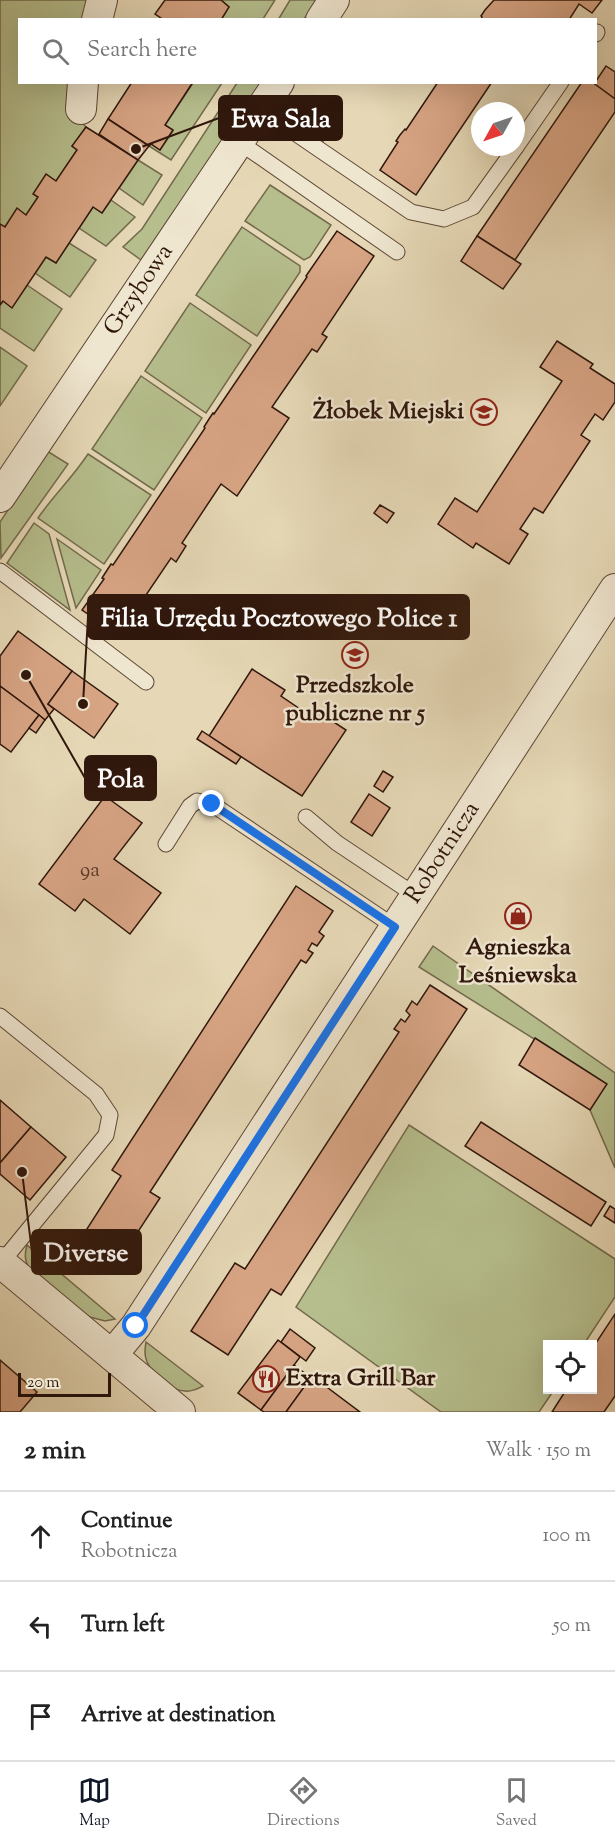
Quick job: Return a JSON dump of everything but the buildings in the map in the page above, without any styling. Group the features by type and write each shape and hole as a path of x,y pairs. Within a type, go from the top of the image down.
{"street":[{"path":"98,18 102,0"},
{"path":"322,18 334,0"},
{"name":"Grzybowa","path":"0,497 278,84"},
{"name":"Robotnicza","path":"112,1355 136,1326 615,589"},
{"path":"0,1262 180,1412"}],"lane":[{"path":"525,134 560,84"},
{"path":"260,109 411,212 444,219 473,207 510,156"},
{"path":"239,142 397,252"},
{"path":"0,571 146,682"},
{"path":"166,844 190,806 197,801 212,804 395,927"},
{"path":"306,816 337,843 415,895"},
{"path":"0,1016 96,1094 110,1115 106,1135 0,1262"}],"green space":[{"path":"0,0 94,0 89,18 18,18 18,84 75,84 73,112 86,127 72,146 77,150 56,181 47,175 34,194 38,197 26,215 17,209 5,227 0,224"},
{"path":"221,0 275,0 264,18 222,18 229,7"},
{"path":"290,0 317,0 305,18 279,18"},
{"path":"192,84 221,84 171,160 149,146 151,144 160,150 173,131 165,125"},
{"path":"236,84 260,84 141,260 123,247 142,229"},
{"path":"138,160 162,175 143,205 119,188"},
{"path":"270,185 331,225 310,257 304,260 245,221"},
{"path":"111,200 135,217 106,246 79,228 93,207 102,213"},
{"path":"242,227 300,266 300,272 257,336 196,295"},
{"path":"69,243 96,260 70,297 35,273 46,257 56,263"},
{"path":"27,285 62,309 34,351 0,328 0,305 3,301 12,307"},
{"path":"190,303 251,345 206,413 145,371"},
{"path":"0,347 27,366 0,406"},
{"path":"141,376 202,418 154,490 92,449"},
{"path":"47,451 68,464 1,558 0,522"},
{"path":"88,454 151,495 104,564 38,518"},
{"path":"34,523 49,534 70,610 7,563"},
{"path":"57,539 101,570 76,608"},
{"path":"433,946 615,1073 615,1168 590,1110 606,1084 419,967"},
{"path":"409,1125 615,1259 615,1297 587,1340 543,1340 543,1394 551,1394 539,1412 441,1412 296,1307"},
{"path":"27,1245 115,1319 105,1321 86,1316 30,1270 26,1258"},
{"path":"146,1342 203,1386 192,1391 185,1391 174,1388 163,1381 147,1362"}],"place":[{"name":"Ewa Sala","path":"136,149"},
{"name":"Żłobek Miejski","path":"484,412"},
{"name":"Przedszkole publiczne nr 5","path":"355,655"},
{"name":"Pola","path":"26,675"},
{"name":"Filia Urzędu Pocztowego Police 1","path":"83,704"},
{"name":"Agnieszka Leśniewska","path":"518,916"},
{"name":"Diverse","path":"22,1172"},
{"name":"Extra Grill Bar","path":"266,1379"}],"route":[{"path":"136,1326 395,927 212,804"}]}
